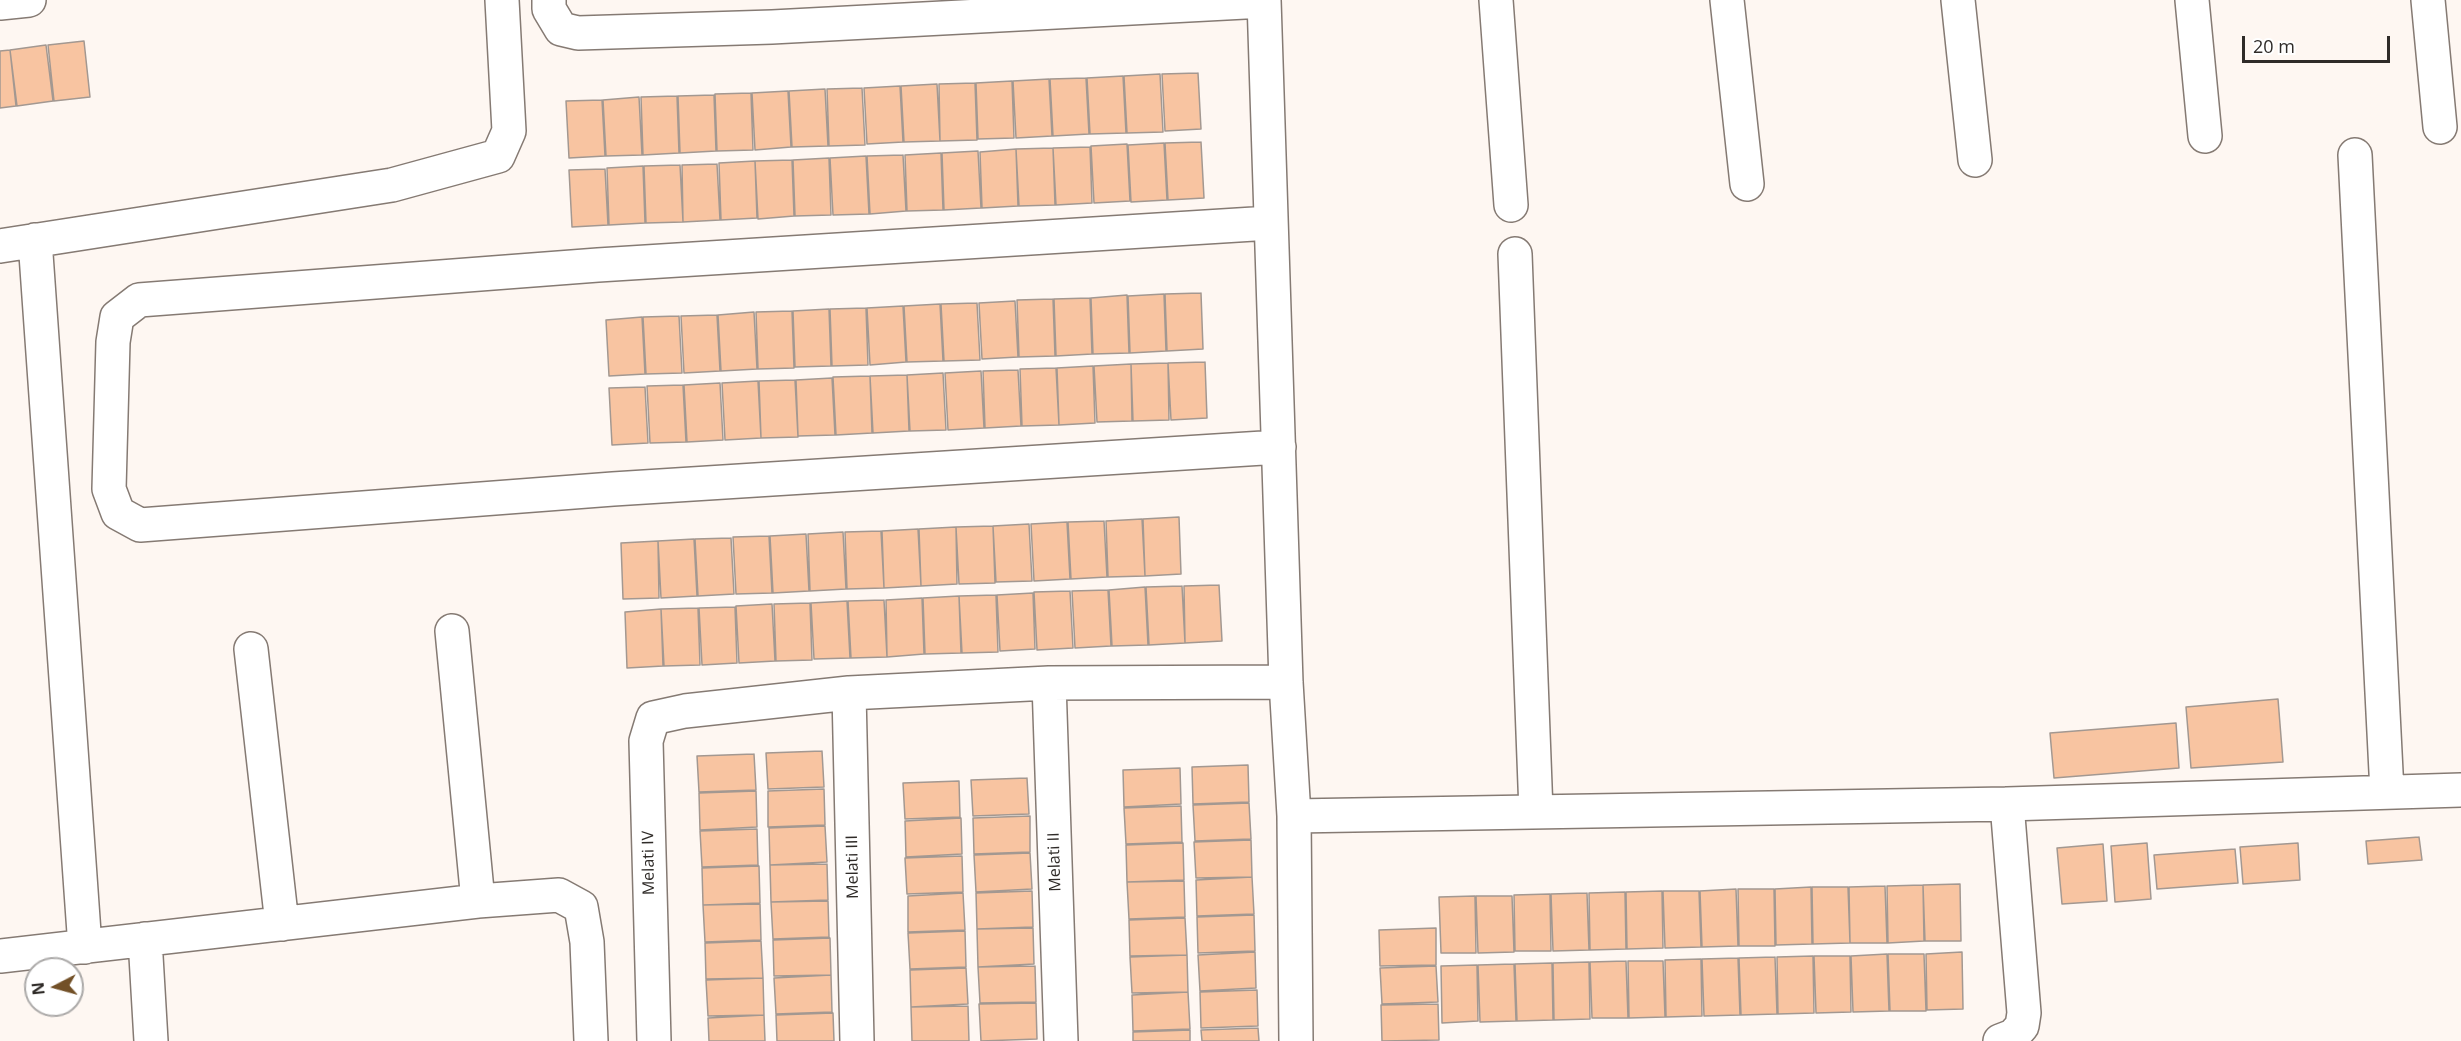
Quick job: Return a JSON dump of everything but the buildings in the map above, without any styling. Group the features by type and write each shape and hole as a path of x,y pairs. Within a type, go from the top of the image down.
{"street":[{"path":"0,3 29,0"},
{"path":"0,246 392,185 498,156 509,131 502,0"},
{"path":"549,0 549,9 561,29 578,33 772,13 1264,1 1286,682 1294,816 1296,1041"},
{"path":"1496,0 1510,205"},
{"path":"1726,0 1747,184"},
{"path":"1958,0 1975,160"},
{"path":"2192,0 2205,136"},
{"path":"2428,0 2440,127"},
{"path":"2355,155 2387,792"},
{"path":"1270,223 598,265 139,300 117,317 113,342 109,489 118,513 140,525 613,489 1279,447"},
{"path":"35,240 85,946"},
{"path":"1515,254 1536,812"},
{"path":"452,631 478,901"},
{"path":"251,649 282,924"},
{"path":"849,693 1050,683 1286,682"},
{"name":"Melati II","path":"1050,683 1061,1041"},
{"name":"Melati IV","path":"654,1041 646,741 653,718 684,711 849,693"},
{"name":"Melati III","path":"849,693 857,1041"},
{"path":"1294,816 2007,804 2461,790"},
{"path":"2000,1041 2013,1036 2022,1026 2024,1013 2007,804"},
{"path":"0,956 478,901 559,895 581,907 587,942 591,1041"},
{"path":"145,939 152,1041"}]}
